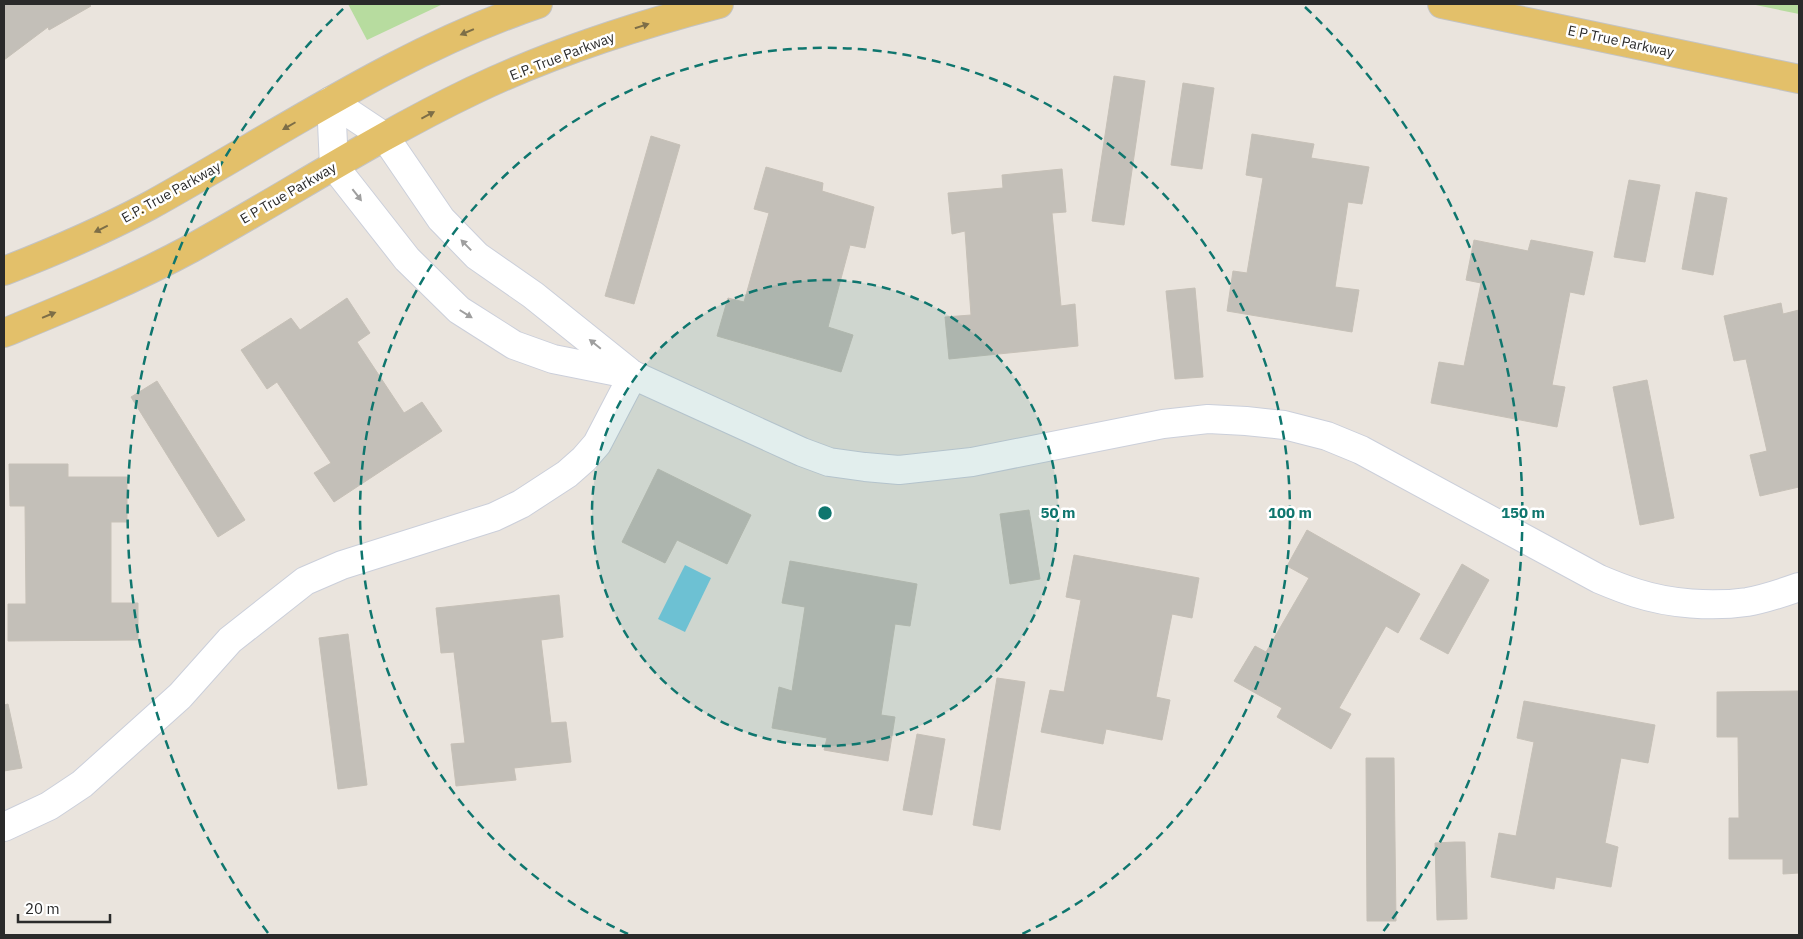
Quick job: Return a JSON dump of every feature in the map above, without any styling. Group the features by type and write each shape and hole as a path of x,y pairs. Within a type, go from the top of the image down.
{"main road":[{"path":"331,101 449,39 538,4"},
{"name":"E.P. True Parkway","path":"384,137 473,91 569,50 669,17 719,4"},
{"name":"E P True Parkway","path":"1442,4 1799,79"},
{"name":"E.P. True Parkway","path":"4,271 58,250 147,207 331,101"},
{"name":"E P True Parkway","path":"4,334 100,294 190,248 384,137"}],"lane":[{"path":"331,101 384,137 441,219 477,256 533,295 633,375"},
{"path":"331,101 334,166 408,259 459,310 514,345 553,359 633,375 802,452 829,462 899,470 972,462 1163,424 1208,419 1284,425 1327,436 1361,450 1599,579 1637,593 1674,601 1723,604 1748,602 1799,587"},
{"path":"4,826 49,806 82,784 180,696 230,640 304,581 342,566 494,517 521,504 567,474 597,444 633,375"}],"green space":[{"path":"348,4 443,4 367,40"},
{"path":"1751,4 1799,4 1799,14"}],"water":[{"path":"685,565 711,578 685,632 658,619"}],"building":[{"path":"4,4 89,4 91,6 49,30 48,27 4,60"},
{"path":"1114,76 1145,81 1124,225 1092,221"},
{"path":"1183,83 1214,88 1202,169 1171,165"},
{"path":"1252,134 1314,144 1311,158 1369,167 1362,204 1348,202 1335,287 1359,290 1352,332 1227,311 1233,271 1247,273 1263,178 1246,175"},
{"path":"651,136 680,145 634,304 605,296"},
{"path":"766,167 823,183 822,191 874,207 865,248 850,245 828,327 853,335 841,372 717,336 728,298 744,302 769,213 754,209"},
{"path":"1062,169 1066,212 1052,213 1061,306 1075,304 1078,346 949,359 945,317 971,315 965,231 952,234 948,193 1003,188 1002,175"},
{"path":"1629,180 1660,185 1645,262 1614,257"},
{"path":"1696,192 1727,198 1713,275 1682,269"},
{"path":"1474,240 1528,251 1531,240 1593,252 1584,295 1570,292 1552,385 1565,387 1557,427 1431,403 1439,362 1464,366 1481,283 1466,280"},
{"path":"1195,288 1203,377 1175,379 1166,291"},
{"path":"347,298 370,333 357,342 404,413 422,402 442,431 334,502 314,473 331,463 277,382 267,389 241,350 291,318 300,330"},
{"path":"1781,303 1783,314 1799,310 1799,487 1760,496 1750,455 1767,451 1746,359 1734,361 1724,316"},
{"path":"1647,380 1674,518 1640,525 1613,387"},
{"path":"157,381 245,520 218,537 131,397"},
{"path":"9,464 68,464 68,477 127,477 127,522 111,522 111,603 138,603 138,640 8,641 8,604 26,604 25,506 10,506"},
{"path":"658,469 751,515 727,564 677,540 665,563 622,542"},
{"path":"1029,510 1040,579 1010,584 1000,514"},
{"path":"1307,530 1420,594 1398,633 1386,626 1339,708 1351,714 1331,749 1277,717 1282,708 1234,681 1255,646 1266,652 1309,578 1287,566"},
{"path":"1074,555 1199,578 1192,618 1172,614 1156,697 1170,700 1162,740 1106,729 1103,744 1041,732 1050,690 1064,692 1081,600 1066,597"},
{"path":"790,561 917,584 910,626 895,624 881,715 895,717 888,761 824,750 827,738 772,728 779,687 792,691 805,607 782,603"},
{"path":"1462,564 1489,580 1448,654 1420,639"},
{"path":"559,595 563,637 541,640 551,723 566,722 571,762 514,768 516,780 456,786 451,744 465,743 454,652 441,653 436,608"},
{"path":"348,634 367,785 338,789 319,638"},
{"path":"997,678 1025,682 1000,830 973,825"},
{"path":"1799,691 1799,873 1783,874 1783,859 1729,859 1729,818 1739,818 1738,737 1717,737 1717,692"},
{"path":"1524,701 1655,725 1648,763 1621,758 1605,843 1618,847 1611,887 1556,877 1554,889 1491,877 1499,833 1516,836 1534,742 1517,738"},
{"path":"8,704 22,768 4,771 4,705"},
{"path":"917,734 945,739 932,815 903,810"},
{"path":"1366,758 1394,758 1396,921 1367,921"},
{"path":"1465,842 1467,919 1437,920 1435,843"}]}
